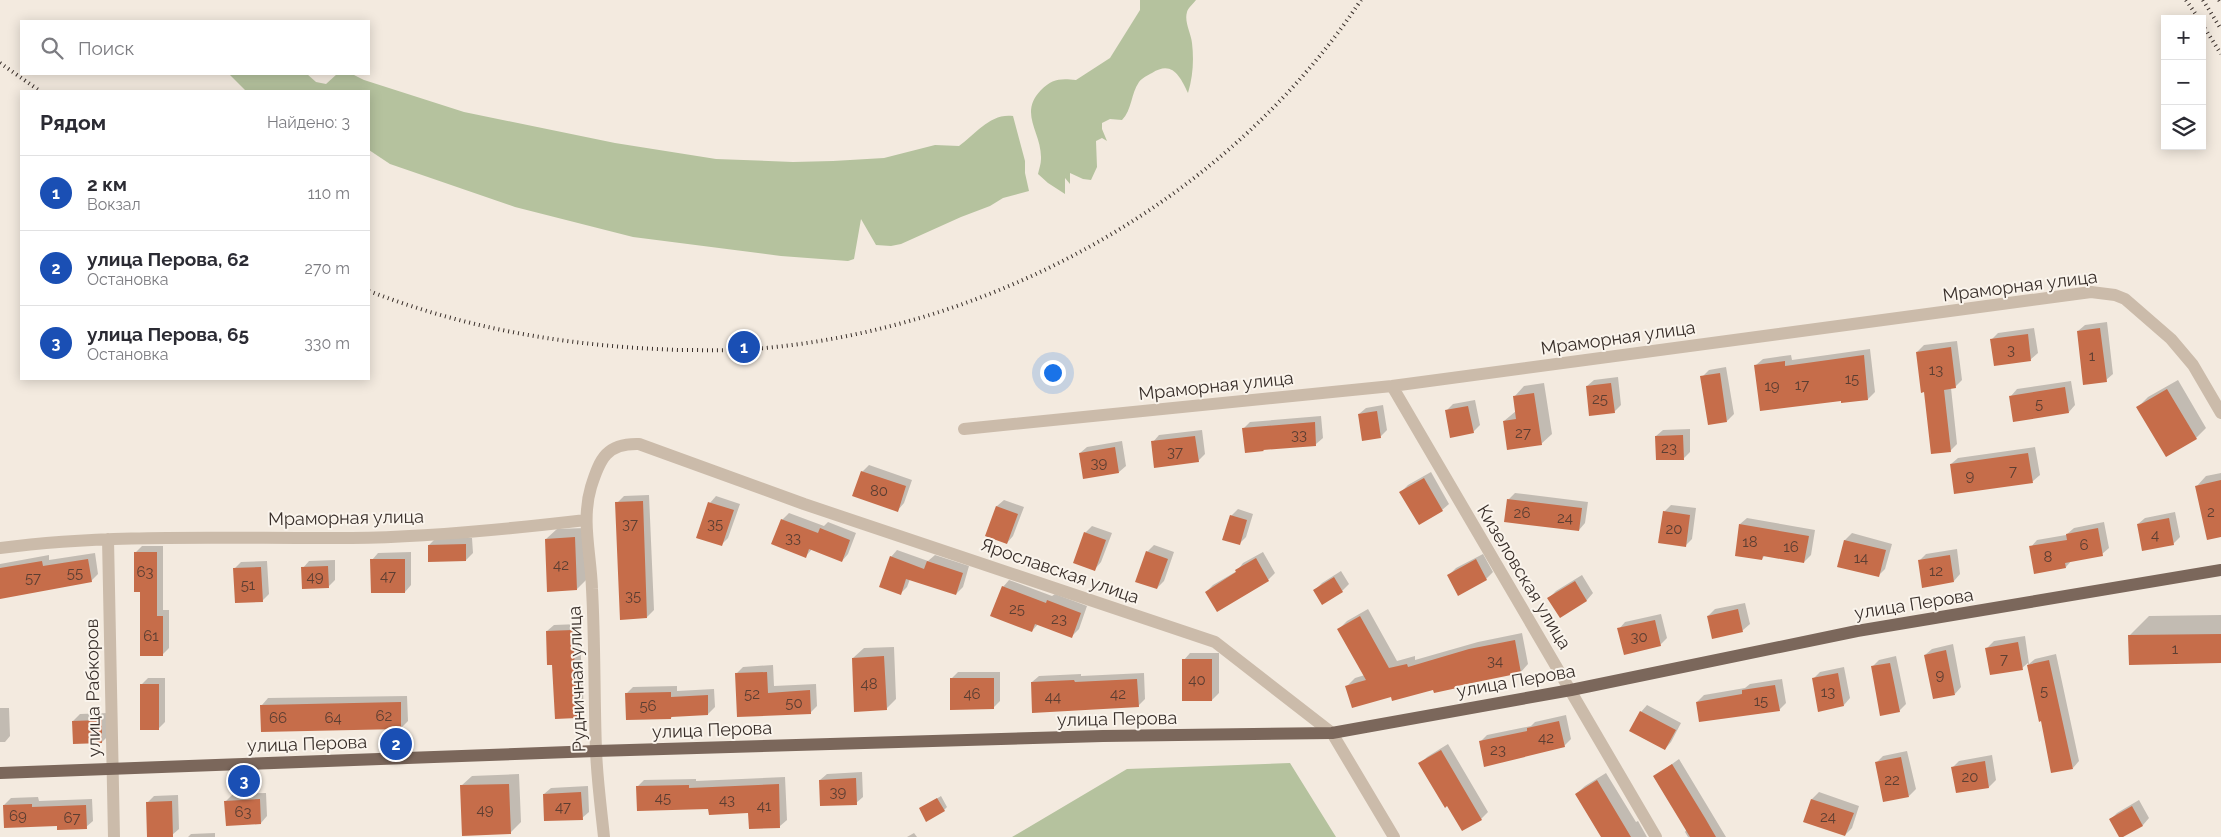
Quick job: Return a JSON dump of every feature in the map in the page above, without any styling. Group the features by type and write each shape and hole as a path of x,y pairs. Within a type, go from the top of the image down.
{"main road":[{"name":"улица Перова","path":"0,773 596,751 1093,736 1332,733 1570,690 1857,632 2221,570"}],"street":[{"name":"Мраморная улица","path":"964,428 1392,386 2097,292 2115,294 2125,299 2171,339 2193,365 2221,413"},
{"name":"Кизеловская улица","path":"1392,386 1656,837"},
{"name":"Ярославская улица","path":"586,520 591,489 606,455 615,446 639,444 804,504 1215,642 1332,733 1394,837"},
{"name":"Мраморная улица","path":"0,548 80,539 108,538 354,538 492,530 586,520"},
{"name":"Рудничная улица","path":"586,520 592,589 596,751 604,837"},
{"name":"улица Рабкоров","path":"108,538 114,837"}],"green space":[{"path":"1140,0 1196,0 1188,9 1186,16 1193,56 1188,93 1182,81 1170,69 1159,69 1142,79 1136,86 1128,111 1122,120 1110,119 1102,123 1102,129 1107,141 1102,138 1096,141 1097,167 1091,180 1083,179 1070,173 1070,184 1065,178 1065,194 1038,174 1041,161 1040,149 1031,115 1034,99 1041,90 1053,81 1061,79 1076,80 1110,58 1140,10"},
{"path":"230,75 308,75 316,82 326,84 336,75 354,75 364,80 464,112 615,143 716,159 793,162 884,158 935,145 959,146 990,121 1005,116 1013,116 1025,161 1025,173 1029,191 1003,198 990,206 901,244 891,246 876,245 861,219 854,259 848,261 781,256 633,237 515,207 390,164 370,151 370,90 245,90"},
{"path":"1290,763 1336,837 1012,837 1127,769"}],"building":[{"path":"2100,328 2107,382 2083,385 2077,331"},
{"path":"2028,334 2031,361 1994,366 1990,339"},
{"path":"1951,347 1956,388 1944,390 1951,452 1931,454 1924,392 1921,393 1916,352"},
{"path":"1864,355 1868,400 1841,403 1841,401 1760,411 1754,365 1785,361 1785,366"},
{"path":"1720,373 1727,422 1708,425 1700,376"},
{"path":"1611,383 1615,413 1589,416 1586,386"},
{"path":"2065,387 2069,413 2013,422 2009,396"},
{"path":"2167,389 2197,439 2166,457 2136,407"},
{"path":"1534,393 1542,445 1507,450 1503,421 1516,419 1513,396"},
{"path":"1468,406 1474,433 1450,438 1445,410"},
{"path":"1377,411 1381,438 1362,441 1358,414"},
{"path":"1315,422 1316,446 1245,453 1242,428"},
{"path":"1683,435 1684,460 1656,460 1655,436"},
{"path":"1195,436 1199,462 1154,468 1151,441"},
{"path":"1115,447 1119,473 1083,479 1079,453"},
{"path":"2028,453 2033,483 1954,494 1950,464"},
{"path":"861,471 906,486 898,512 852,496"},
{"path":"1424,478 1443,511 1419,525 1399,492"},
{"path":"2221,480 2221,537 2207,540 2195,486"},
{"path":"1507,499 1582,508 1579,531 1504,522"},
{"path":"643,501 647,618 620,620 615,502"},
{"path":"708,502 734,510 722,546 696,538"},
{"path":"996,506 1018,514 1007,544 985,536"},
{"path":"1663,511 1690,515 1686,547 1658,543"},
{"path":"1230,515 1247,520 1240,545 1222,540"},
{"path":"2169,518 2174,545 2142,551 2137,524"},
{"path":"781,519 818,533 820,528 850,540 842,562 809,549 806,558 771,544"},
{"path":"1739,524 1809,536 1804,563 1763,556 1762,560 1735,556"},
{"path":"2098,528 2103,556 2065,563 2066,568 2034,574 2029,546 2067,540 2066,534"},
{"path":"1084,532 1106,540 1095,571 1073,563"},
{"path":"575,537 577,590 547,592 545,539"},
{"path":"1844,540 1886,550 1879,577 1837,567"},
{"path":"466,544 466,561 428,562 428,545"},
{"path":"1146,551 1168,559 1157,589 1135,582"},
{"path":"134,552 157,552 157,616 163,616 163,656 140,656 140,592 134,592"},
{"path":"1950,555 1954,582 1922,588 1918,560"},
{"path":"890,556 924,569 927,561 963,573 956,595 906,579 901,595 879,587"},
{"path":"1256,558 1269,581 1217,612 1205,592 1236,572 1235,570"},
{"path":"88,559 92,582 0,599 0,568 42,561 43,566"},
{"path":"370,559 405,559 405,593 371,593"},
{"path":"1476,559 1487,580 1458,596 1447,575"},
{"path":"328,566 329,588 302,589 301,567"},
{"path":"261,567 263,602 235,603 233,568"},
{"path":"1334,577 1343,592 1322,605 1313,590"},
{"path":"1575,581 1587,601 1560,618 1547,598"},
{"path":"1002,586 1046,603 1047,600 1081,613 1072,638 1035,624 1032,632 990,616"},
{"path":"1738,609 1743,632 1712,639 1707,616"},
{"path":"1360,616 1389,668 1407,664 1408,667 1469,649 1515,640 1521,673 1457,686 1457,688 1434,693 1433,690 1392,701 1391,697 1352,708 1345,686 1366,680 1337,629"},
{"path":"1655,620 1661,646 1624,655 1617,628"},
{"path":"573,630 577,718 555,719 552,665 547,665 546,631"},
{"path":"2221,634 2221,663 2129,665 2128,635"},
{"path":"2018,642 2023,670 1990,675 1985,648"},
{"path":"1946,650 1955,695 1933,699 1924,655"},
{"path":"884,656 887,710 854,712 852,658"},
{"path":"1182,659 1212,659 1212,701 1182,701"},
{"path":"2049,660 2073,769 2051,773 2041,721 2039,722 2027,665"},
{"path":"1890,663 1900,712 1880,716 1871,666"},
{"path":"767,672 768,693 810,690 811,714 737,717 735,673"},
{"path":"1838,673 1844,706 1818,712 1812,678"},
{"path":"950,678 994,678 994,709 950,710"},
{"path":"1137,679 1139,707 1032,713 1031,682"},
{"path":"140,684 159,684 159,730 140,730"},
{"path":"1775,685 1780,711 1699,722 1696,702 1742,694 1742,690"},
{"path":"671,692 671,697 708,695 708,715 671,717 671,719 626,720 625,693"},
{"path":"401,702 401,729 261,732 260,705"},
{"path":"1640,711 1676,730 1665,750 1629,731"},
{"path":"102,720 102,743 73,744 72,721"},
{"path":"1559,721 1565,747 1484,767 1479,741 1527,731 1527,728"},
{"path":"1441,750 1482,820 1462,831 1447,806 1445,808 1418,763"},
{"path":"1901,757 1909,797 1883,802 1875,762"},
{"path":"1985,761 1989,788 1956,793 1951,767"},
{"path":"1672,764 1716,837 1690,837 1653,776"},
{"path":"856,778 857,805 820,806 819,780"},
{"path":"1597,780 1631,837 1601,837 1575,794"},
{"path":"509,784 511,834 462,836 460,785"},
{"path":"779,784 780,828 749,829 748,813 709,815 708,809 637,811 636,786 689,785 689,788"},
{"path":"581,792 583,820 544,821 543,794"},
{"path":"937,798 945,811 926,822 919,808"},
{"path":"260,799 261,824 226,826 224,801"},
{"path":"1811,799 1854,813 1845,836 1803,822"},
{"path":"172,801 173,837 147,837 146,802"},
{"path":"32,804 32,807 86,805 87,829 57,830 57,826 4,828 3,805"},
{"path":"2132,806 2143,826 2123,837 2119,837 2109,819"}],"railway":[{"path":"370,291 445,316 523,334 602,345 681,350 754,349 843,337 931,315 1016,283 1097,242 1174,193 1244,136 1307,72 1361,0"},
{"path":"2186,0 2196,15"},
{"path":"2203,0 2221,29"},
{"path":"2206,30 2221,54"},
{"path":"0,63 39,90"}],"place":[{"name":"2 км","path":"744,347"},
{"name":"улица Перова, 62","path":"396,744"},
{"name":"улица Перова, 65","path":"244,781"}]}
